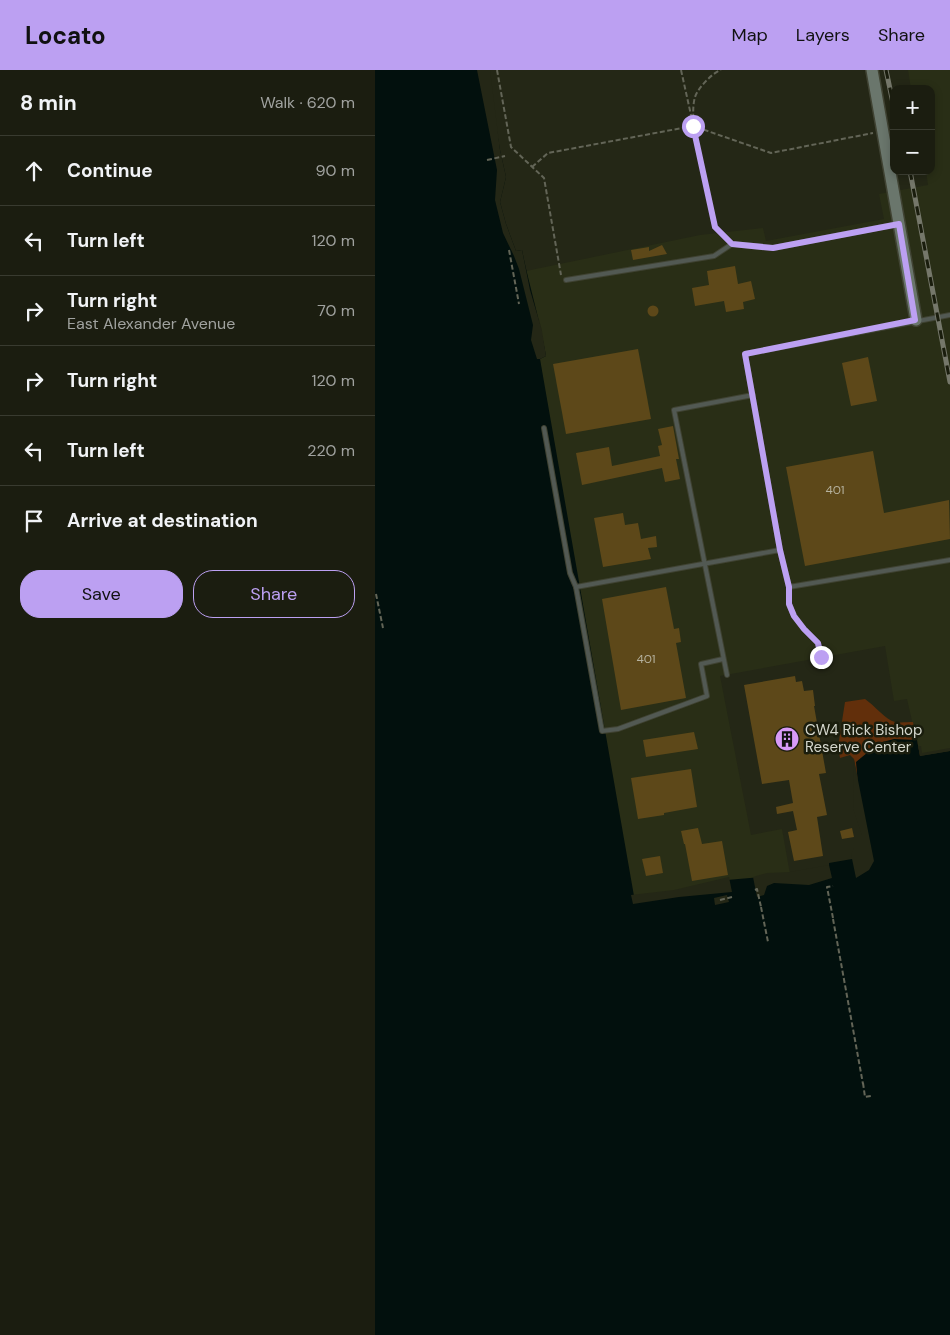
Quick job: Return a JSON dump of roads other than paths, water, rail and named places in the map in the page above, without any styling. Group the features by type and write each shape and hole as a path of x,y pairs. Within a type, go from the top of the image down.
{"street":[{"path":"872,70 915,320"}],"lane":[{"path":"566,280 714,256 732,244 773,248 899,224"},
{"path":"715,227 732,244"},
{"path":"821,657 818,643 794,616 789,604 789,587 780,550 745,354 915,320 950,315"},
{"path":"727,674 674,410 753,395"},
{"path":"544,428 570,573 576,587 602,731 618,729 707,696 701,664 723,659"},
{"path":"576,587 780,550"},
{"path":"789,587 950,560"}],"railway":[{"path":"886,70 890,89"},
{"path":"911,175 950,382"}],"place":[{"name":"CW4 Rick Bishop Reserve Center","path":"787,739"}]}
